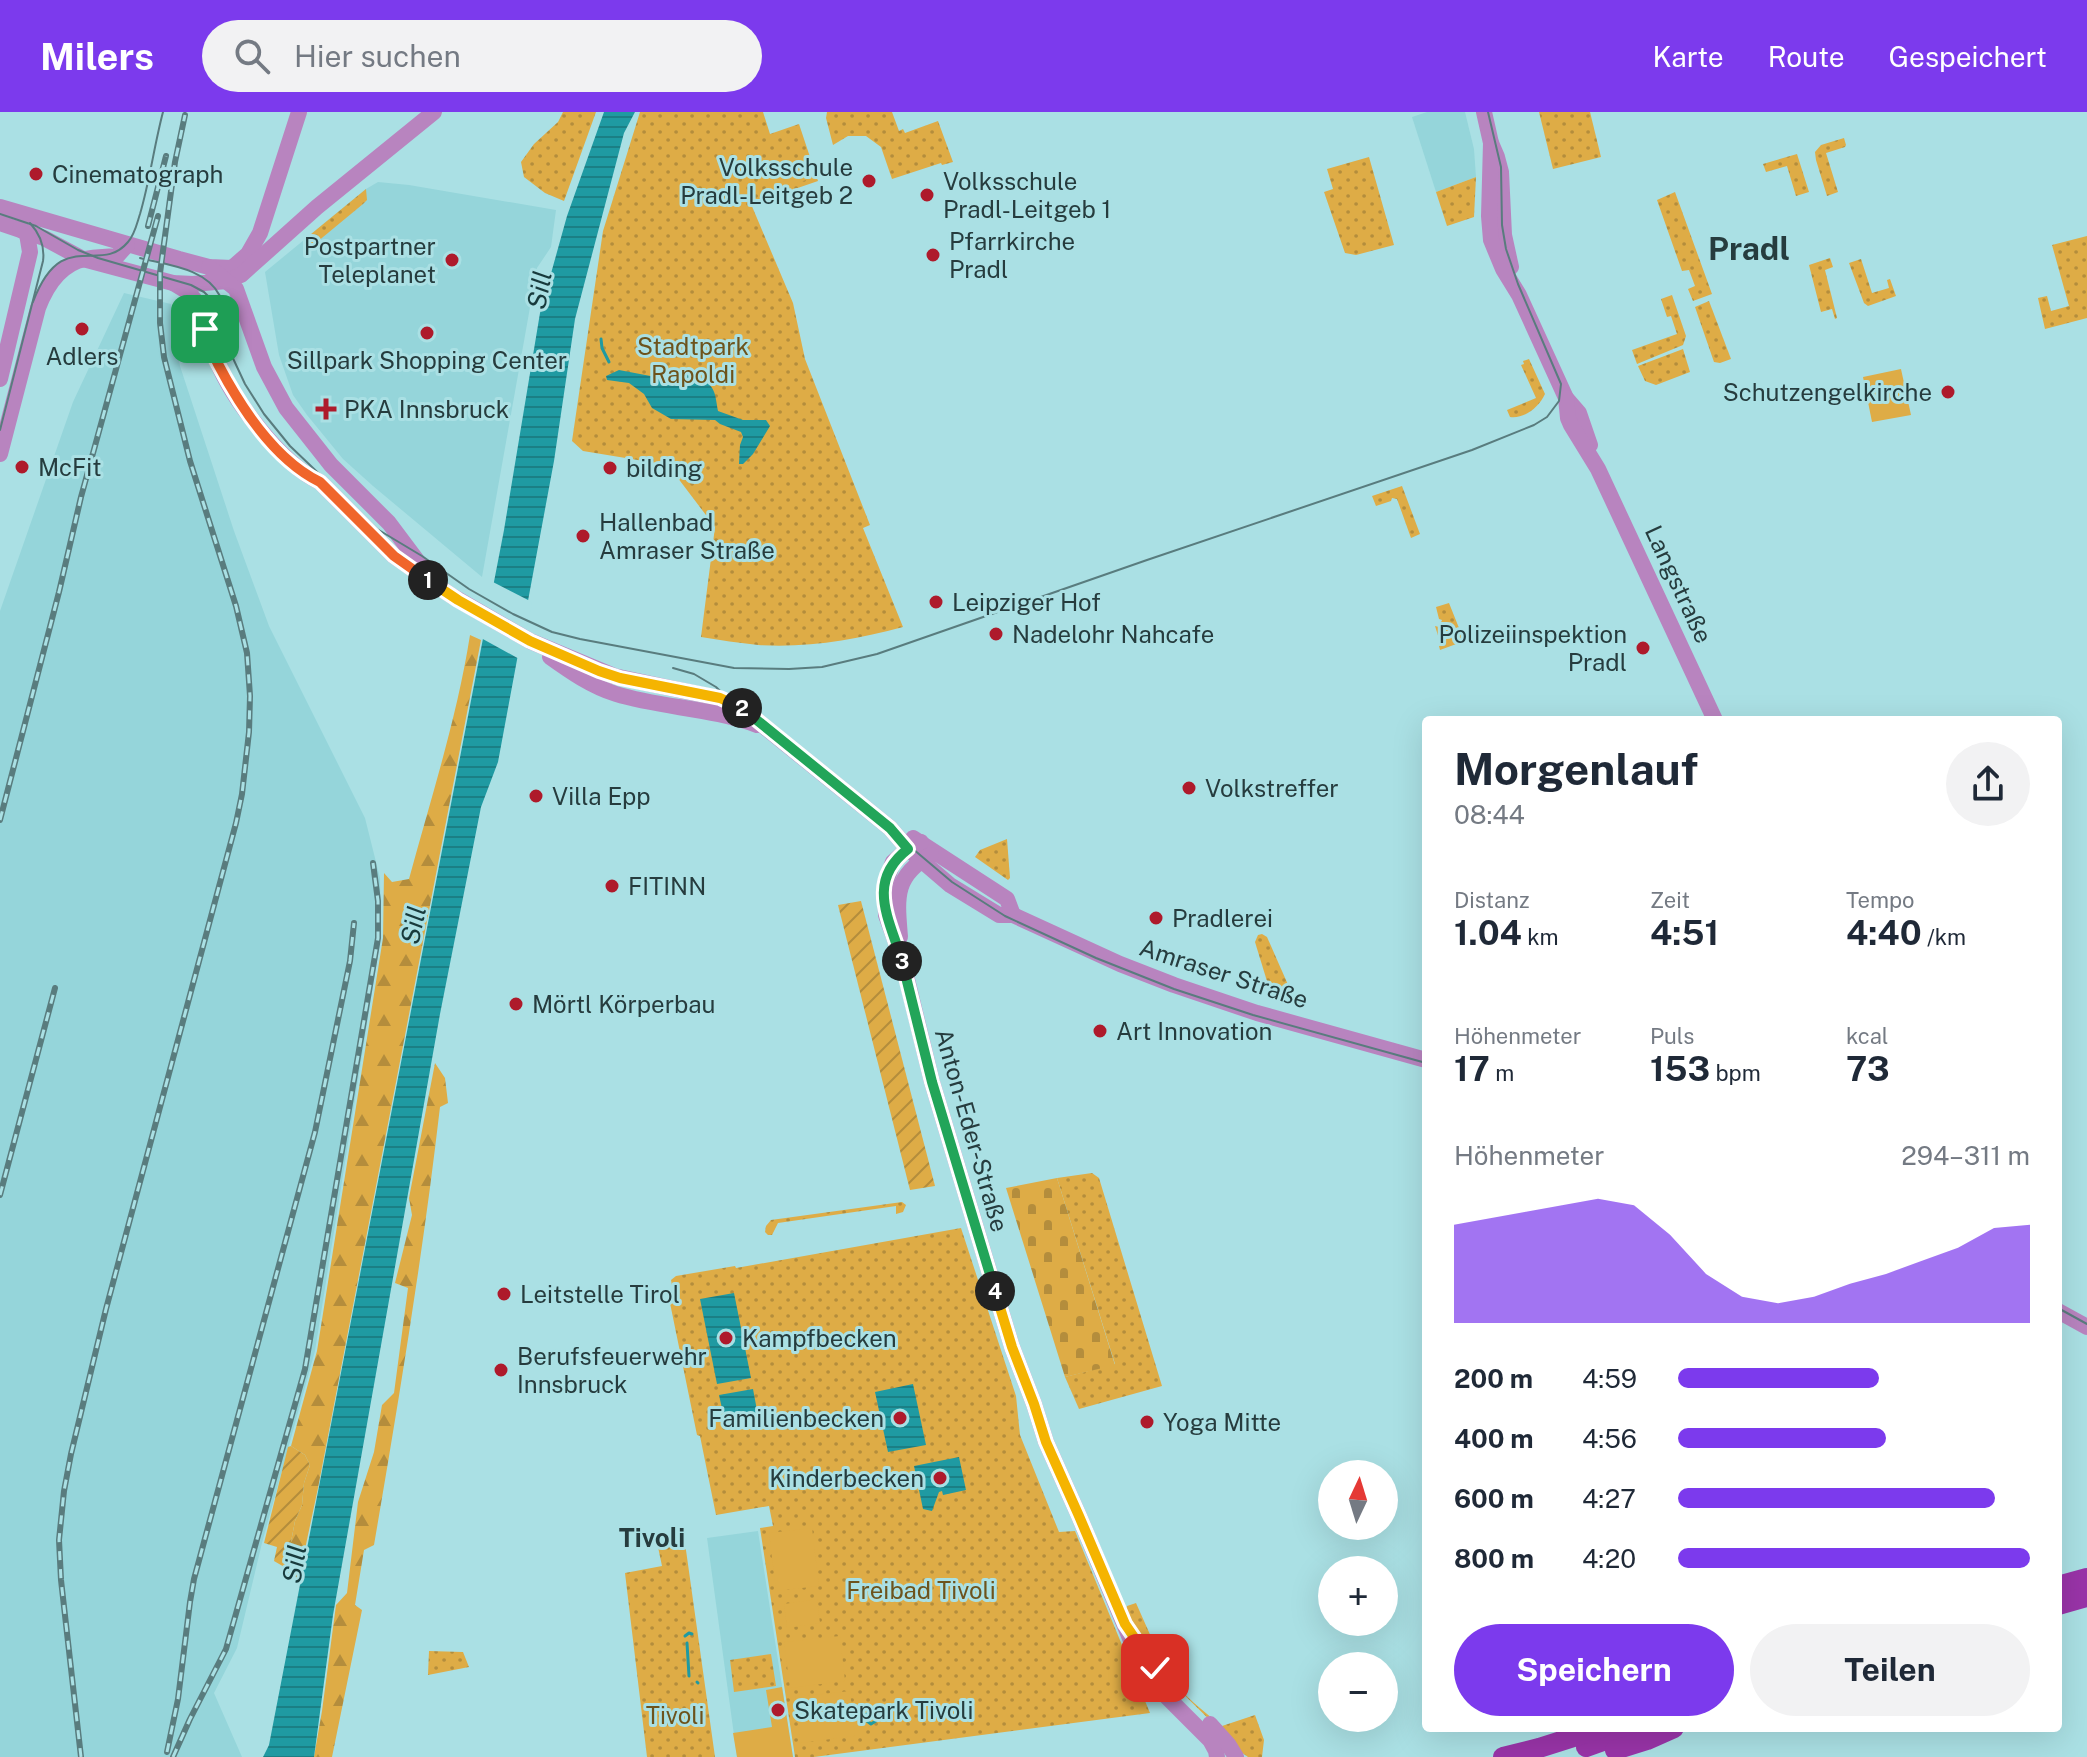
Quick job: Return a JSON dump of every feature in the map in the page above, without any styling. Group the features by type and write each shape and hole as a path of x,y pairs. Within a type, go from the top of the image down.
{"main road":[{"path":"2062,1585 2087,1578"},
{"path":"2062,1604 2087,1597"},
{"path":"1503,1757 1589,1732"},
{"path":"1554,1757 1630,1732"},
{"path":"1592,1757 1665,1732"}],"street":[{"path":"299,112 260,233 233,275 239,299 264,367 286,408 331,465 382,515 417,562 452,596"},
{"path":"0,223 44,238 83,259 173,283 193,284 233,275 434,112"},
{"name":"Langstraße","path":"1484,112 1503,184 1496,227 1505,246 1519,295 1566,398 1582,419 1598,469 1713,716"},
{"path":"0,207 233,275"},
{"path":"19,228 27,234 30,252"},
{"path":"0,379 30,252 44,238 62,232 86,233"},
{"path":"0,454 44,294 59,272 83,259 117,256 127,245"},
{"path":"173,283 195,300 217,362 242,404 275,447 298,468 320,482 394,556 452,596"},
{"name":"Amraser Straße","path":"452,596 530,641 563,666 597,678 622,695 737,718 770,732 922,851 1007,899 1013,915 1174,985 1247,1010 1422,1059"},
{"name":"Anton-Eder-Straße","path":"922,851 893,862 884,895 886,915 902,959 917,1026 1012,1347 1046,1442 1137,1657 1146,1674 1210,1740 1217,1757"},
{"path":"2062,1313 2087,1327"},
{"name":"Anton-Eder-Straße","path":"1125,1624 1169,1685 1228,1744 1236,1757"}],"shaded area":[{"path":"604,112 635,112 624,133 575,319 554,461 498,762 481,807 440,1014 333,1615 314,1757 263,1757 269,1745 504,530 540,313 567,216"},
{"path":"1427,112 1465,112 1474,149 1476,177 1436,192 1412,117"},
{"path":"378,182 556,210 551,247 537,268 482,577 343,459 293,395 279,355 265,272"},
{"path":"124,293 171,304 180,366 269,626 365,818 380,878 381,936 315,1351 262,1543 237,1648 214,1693 242,1757 0,1757 0,611 73,402"},
{"path":"682,369 691,371 709,384 714,391 718,411 743,420 766,420 770,426 743,464 739,464 741,432 715,420 671,419 652,408 644,394 629,383 607,380 606,376 619,370 661,378 677,375"},
{"name":"Kampfbecken","path":"734,1293 751,1378 717,1384 700,1299"},
{"name":"Familienbecken","path":"913,1384 926,1445 888,1452 875,1392"},
{"path":"753,1389 759,1421 726,1427 719,1395"},
{"name":"Kinderbecken","path":"959,1457 966,1490 943,1495 942,1491 939,1492 932,1511 923,1509 914,1466"},
{"path":"758,1531 793,1757 737,1757 707,1538"}],"green space":[{"path":"563,112 596,112 564,201 545,193 524,177 521,162 534,144 558,122"},
{"name":"Stadtpark Rapoldi","path":"640,112 763,112 770,134 799,124 818,181 751,204 793,303 805,359 870,525 863,528 903,627 849,639 795,645 758,645 701,637 715,527 668,465 583,451 572,441 603,231"},
{"path":"827,112 892,112 899,131 903,129 905,133 938,121 953,162 892,179 881,147 866,136 848,136 833,145"},
{"path":"1539,112 1590,112 1601,157 1553,169"},
{"path":"1844,138 1845,147 1826,153 1838,192 1827,196 1815,152 1821,145"},
{"path":"1797,154 1809,192 1796,196 1787,166 1766,172 1763,164"},
{"path":"808,155 815,177 770,192 763,170"},
{"path":"1369,157 1394,245 1356,255 1345,253 1324,192 1333,189 1327,169"},
{"path":"1476,177 1474,217 1447,226 1436,192"},
{"path":"366,189 367,200 311,247 305,239"},
{"path":"1675,192 1712,294 1693,301 1688,289 1695,286 1689,270 1682,271 1657,200"},
{"path":"2087,236 2087,318 2045,329 2038,298 2047,296 2051,311 2069,306 2052,245"},
{"path":"1830,258 1833,267 1825,270 1835,319 1832,309 1821,312 1809,265"},
{"path":"1861,259 1872,293 1889,288 1887,280 1890,279 1896,296 1868,306 1864,303 1849,263"},
{"path":"1672,295 1686,336 1683,345 1637,364 1632,350 1677,334 1661,299"},
{"path":"1709,301 1731,359 1720,363 1714,362 1695,307"},
{"path":"1683,349 1690,372 1656,385 1645,381 1638,366"},
{"path":"1529,359 1545,394 1531,411 1510,417 1507,410 1536,398 1521,365"},
{"path":"1901,369 1911,415 1872,422 1863,377"},
{"path":"1402,486 1420,534 1411,538 1397,499 1392,498 1376,506 1372,496"},
{"path":"1449,603 1463,638 1458,639 1459,643 1440,650 1435,626 1439,627 1442,620 1436,607"},
{"path":"470,635 481,640 318,1488 298,1582 292,1581 286,1568 310,1465 305,1455 291,1446 317,1351 383,938 384,873 392,882 409,879 451,727"},
{"path":"1007,839 1008,880 975,857 980,850"},
{"path":"861,901 935,1186 910,1190 838,905"},
{"path":"1262,934 1267,937 1289,987 1276,993 1270,991 1255,942"},
{"path":"435,1063 445,1078 448,1103 440,1107 410,1326 374,1545 364,1550 355,1605 362,1610 332,1757 314,1757 336,1605 347,1593 358,1502 374,1452 382,1405 394,1393 408,1288 395,1283 412,1215 409,1198"},
{"path":"1092,1173 1099,1178 1162,1386 1079,1409 1065,1377 1115,1364 1057,1178"},
{"path":"1057,1178 1115,1365 1065,1377 1006,1188"},
{"path":"902,1202 906,1205 903,1212 896,1214 896,1206 778,1223 772,1235 765,1232 771,1220"},
{"name":"Freibad Tivoli","path":"961,1228 1016,1396 1020,1435 1059,1532 1075,1531 1150,1713 795,1757 760,1528 773,1526 769,1506 716,1515 670,1303 675,1302 671,1280 676,1276"},
{"path":"288,1447 305,1455 310,1465 286,1568 274,1561 277,1547 264,1543"},
{"path":"812,1528 819,1586 776,1591 769,1533"},
{"name":"Tivoli","path":"685,1543 715,1757 647,1757 625,1573 662,1566 658,1547"},
{"path":"817,1599 820,1623 787,1628 784,1604"},
{"path":"1136,1603 1168,1675 1187,1696 1222,1726 1255,1715 1264,1740 1262,1757 1248,1757 1238,1750 1163,1674 1137,1634 1126,1609"},
{"path":"840,1636 845,1681 790,1688 784,1642"},
{"path":"429,1651 463,1652 469,1667 428,1675"},
{"path":"771,1654 776,1686 734,1692 730,1660"},
{"name":"Skatepark Tivoli","path":"782,1687 793,1757 737,1757 733,1733 772,1727 766,1690"},
{"path":"850,1691 855,1736 800,1743 795,1697"}],"pier":[{"path":"491,581 532,602 521,660 481,638"}],"waterway":[{"name":"Sill","path":"529,296 545,300"},
{"path":"601,339 609,362"},
{"path":"685,1636 692,1634"},
{"path":"687,1643 689,1676"},
{"path":"875,1709 865,1715 867,1721 871,1724 879,1719"}],"tram line":[{"path":"33,302 44,279 56,265 68,258 105,255 117,251 128,242 136,228 163,112"},
{"path":"0,214 36,226 98,258 191,285 204,292 213,301 245,384 290,446 377,529 513,614 552,632 580,639 734,668 822,667 877,654 1472,450 1547,417 1559,401 1561,384 1506,249 1502,225 1501,167 1488,112"},
{"path":"0,430 43,261 41,240 30,223"},
{"path":"140,258 196,274 214,287 220,296"},
{"path":"673,668 694,674 716,687 807,769 861,805 952,882 1005,916 1096,958 1174,989 1253,1015 1422,1062"},
{"path":"2062,1310 2087,1324"}],"railway":[{"path":"81,1757 61,1580 59,1540 64,1491 106,1309 236,823 249,732 247,653 236,606 190,461 164,357 160,323 160,273 175,162 185,115"},
{"path":"148,226 166,156"},
{"path":"0,820 81,497 158,216"},
{"path":"173,1757 226,1649 305,1369 378,938 378,901 373,863"},
{"path":"167,1752 178,1699 194,1579 315,1132 350,961 354,923"},
{"path":"0,1195 55,988"}],"place":[{"name":"Cinematograph","path":"36,174"},
{"name":"Volksschule Pradl-Leitgeb 2","path":"869,181"},
{"name":"Volksschule Pradl-Leitgeb 1","path":"927,195"},
{"name":"Pfarrkirche Pradl","path":"933,255"},
{"name":"Postpartner Teleplanet","path":"452,260"},
{"name":"Adlers","path":"82,329"},
{"name":"Sillpark Shopping Center","path":"427,333"},
{"name":"Schutzengelkirche","path":"1948,392"},
{"name":"PKA Innsbruck","path":"326,409"},
{"name":"McFit","path":"22,467"},
{"name":"bilding","path":"610,468"},
{"name":"Hallenbad Amraser Straße","path":"583,536"},
{"name":"Leipziger Hof","path":"936,602"},
{"name":"Nadelohr Nahcafe","path":"996,634"},
{"name":"Polizeiinspektion Pradl","path":"1643,648"},
{"name":"Volkstreffer","path":"1189,788"},
{"name":"Villa Epp","path":"536,796"},
{"name":"FITINN","path":"612,886"},
{"name":"Pradlerei","path":"1156,918"},
{"name":"Mörtl Körperbau","path":"516,1004"},
{"name":"Art Innovation","path":"1100,1031"},
{"name":"Leitstelle Tirol","path":"504,1294"},
{"name":"Kampfbecken","path":"726,1338"},
{"name":"Berufsfeuerwehr Innsbruck","path":"501,1370"},
{"name":"Familienbecken","path":"900,1418"},
{"name":"Yoga Mitte","path":"1147,1422"},
{"name":"Kinderbecken","path":"940,1478"},
{"name":"Skatepark Tivoli","path":"778,1710"}],"district":[{"name":"Pradl","path":"1749,248"},
{"name":"Tivoli","path":"652,1537"}],"route":[{"path":"205,329 217,362 254,422 286,458 341,501 394,556 485,616 573,660 614,676 712,697 740,707 890,828 908,849 893,862 888,874 884,895 886,915 902,959 932,1082 964,1190 1012,1347 1046,1442 1125,1624 1155,1668"}]}
